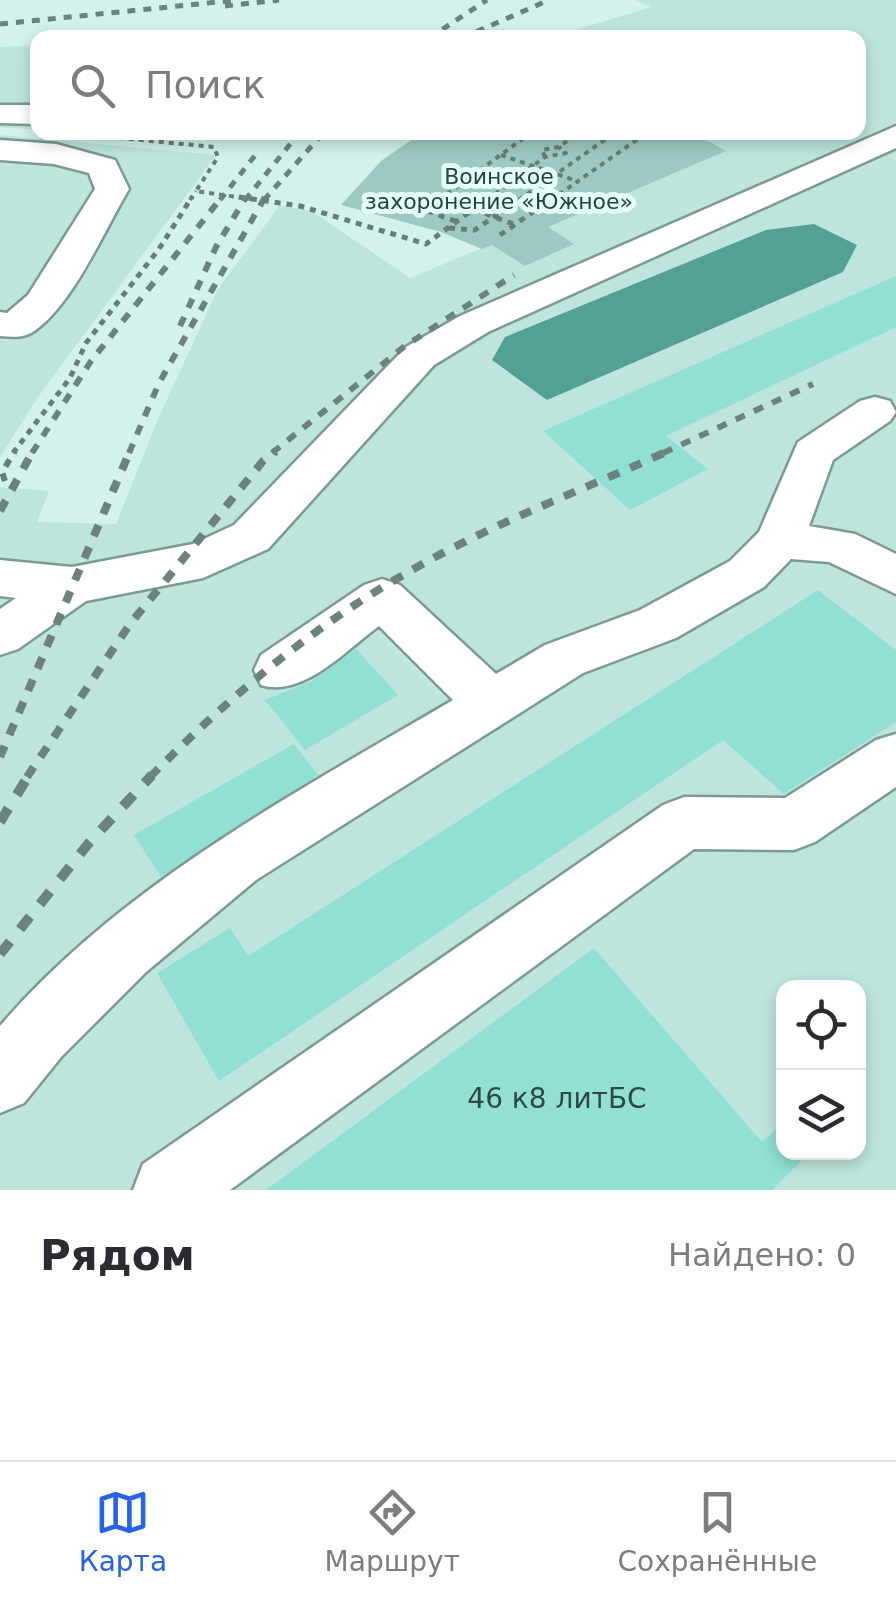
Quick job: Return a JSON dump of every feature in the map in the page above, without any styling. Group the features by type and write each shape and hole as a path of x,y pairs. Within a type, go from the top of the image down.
{"lane":[{"path":"0,114 30,115"},
{"path":"0,578 72,585 202,560 251,538 420,356 474,324 896,136"},
{"path":"0,150 56,154 104,167 112,188 42,302 5,335"},
{"path":"0,1079 38,1033 124,951 235,861 564,659 658,624 748,574 780,540 814,452 875,411"},
{"path":"780,540 838,546 896,576"},
{"path":"0,635 72,585"},
{"path":"280,670 382,598 492,704"},
{"path":"169,1190 684,822 794,824 896,757"}],"path":[{"path":"4,482 2,472 8,459 70,378 86,343 159,249 219,152 214,147 140,140"},
{"path":"456,222 425,210 521,140"},
{"path":"544,157 542,150 559,147 568,140"},
{"path":"447,228 474,230 605,140"},
{"path":"500,235 637,140"},
{"path":"196,191 300,206 426,244 544,157 566,153 559,147"},
{"path":"501,155 578,182"},
{"path":"474,209 514,225"}],"shaded area":[{"path":"636,0 896,0 896,1190 0,1190 0,487 49,491 37,522 116,524 158,419 218,289 280,205 313,212 410,278 492,244 573,244 547,227 725,151 708,140 866,140 866,30 576,30 651,7"},
{"path":"30,45 30,129 0,127 0,47"},
{"path":"0,135 216,155 38,397 0,457"},
{"path":"814,224 857,245 843,272 547,400 492,360 505,337 766,230"}],"green space":[{"name":"Воинское захоронение «Южное»","path":"411,140 707,140 726,151 548,227 574,244 525,266 492,245 482,249 441,232 341,205 381,161"}],"building":[{"path":"896,276 896,327 666,436 708,469 630,510 543,431"},
{"path":"818,590 896,650 896,722 784,794 723,740 219,1081 157,973 230,928 248,956"},
{"path":"356,649 398,695 305,750 265,700 310,682"},
{"path":"294,744 318,775 161,877 134,835"},
{"path":"594,948 762,1142 776,1129 776,1160 802,1160 772,1190 266,1190"}],"railway":[{"path":"0,24 238,0"},
{"path":"225,6 279,0"},
{"path":"441,30 487,0"},
{"path":"480,30 549,0"},
{"path":"245,200 294,140"},
{"path":"264,200 317,140"},
{"path":"220,200 257,153"},
{"path":"32,453 91,361 222,197"},
{"path":"180,326 216,247 246,197"},
{"path":"129,453 159,383 265,197"},
{"path":"272,453 405,346 514,275"},
{"path":"663,453 813,384"},
{"path":"0,511 33,451"},
{"path":"0,757 130,451"},
{"path":"27,777 130,624 263,461 276,451"},
{"path":"151,776 274,664 376,591 474,537 668,451"},
{"path":"0,822 29,775"},
{"path":"0,954 88,844 151,776"}]}
